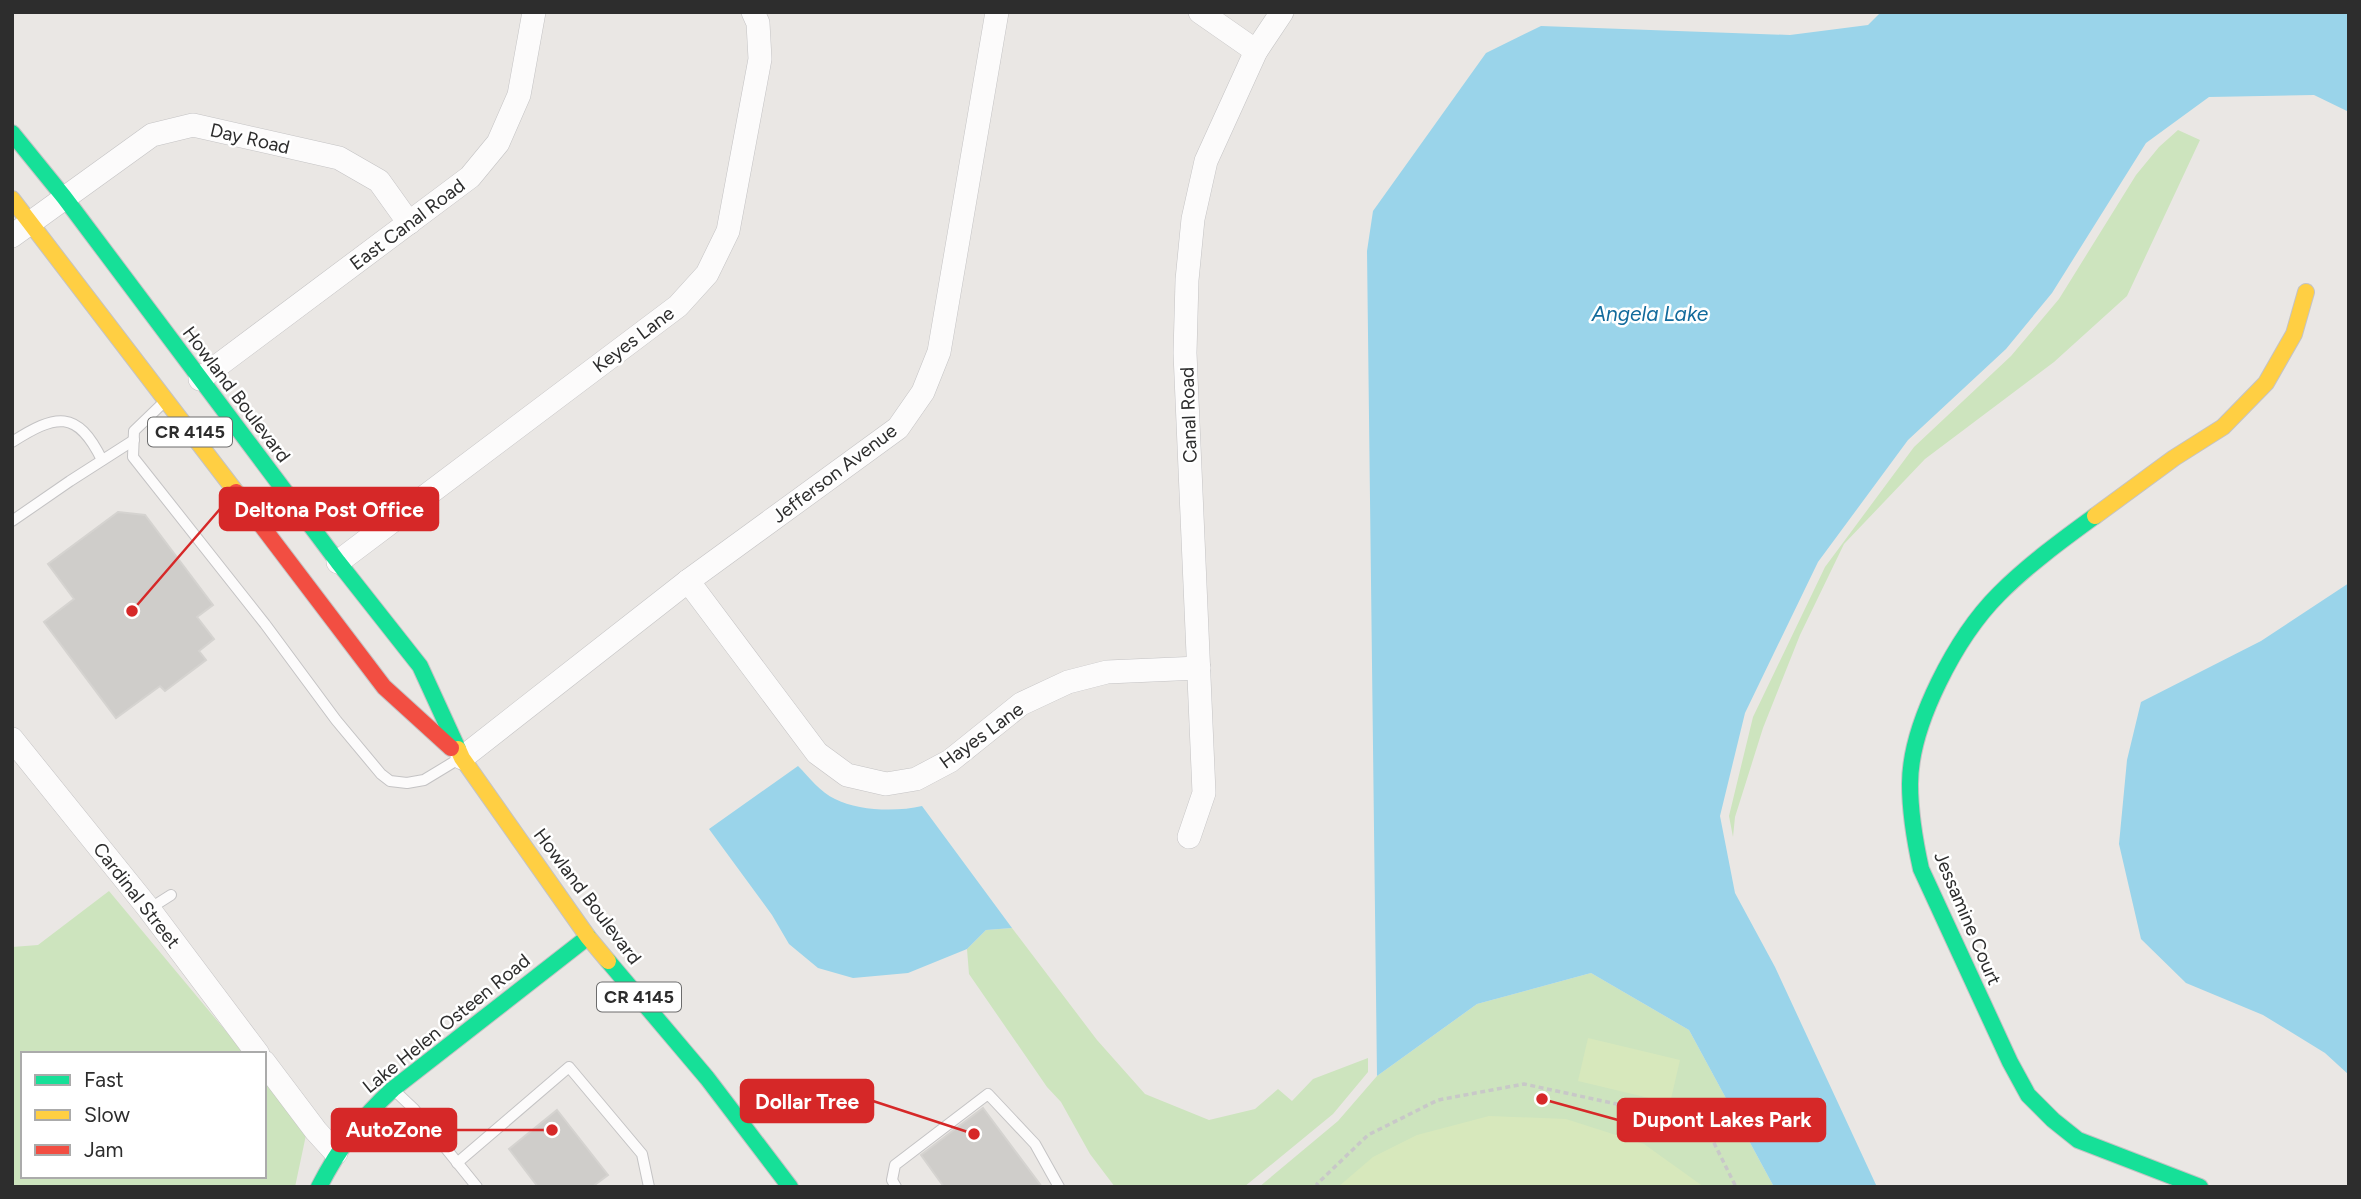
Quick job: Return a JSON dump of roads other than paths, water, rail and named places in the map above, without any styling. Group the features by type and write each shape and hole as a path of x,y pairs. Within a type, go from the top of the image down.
{"main road":[{"name":"Howland Boulevard","path":"12,133 64,197 338,562 420,666 461,758 588,937 707,1078 790,1187"},
{"name":"Howland Boulevard","path":"12,199 21,229 166,400 384,687 461,758"},
{"name":"Jessamine Court","path":"2200,1187 2078,1140 2028,1095 2010,1062 1921,869 1915,843 1910,782 1921,722 1959,643 1998,595 2047,551 2174,458 2223,427 2266,383 2294,334 2306,292"},
{"path":"166,400 190,407"},
{"path":"286,521 314,530"},
{"name":"Lake Helen Osteen Road","path":"319,1187 336,1153 371,1110 393,1089 588,937"}],"street":[{"name":"East Canal Road","path":"200,379 470,177 498,143 519,95 534,12"},
{"name":"Keyes Lane","path":"338,562 678,306 707,274 728,231 760,59 758,23 753,12"},
{"name":"Jefferson Avenue","path":"461,758 688,581 898,428 923,392 939,352 997,12"},
{"path":"1199,12 1255,51"},
{"name":"Canal Road","path":"1189,837 1204,793 1185,353 1187,279 1193,219 1206,161 1255,51 1282,12"},
{"name":"Day Road","path":"21,229 152,135 193,125 340,158 379,181 409,223"},
{"name":"Hayes Lane","path":"688,581 817,753 847,775 886,784 916,779 950,761 1021,704 1068,682 1107,672 1199,668"},
{"name":"Cardinal Street","path":"12,738 149,909 256,1052"},
{"path":"266,1065 336,1153"}],"lane":[{"path":"166,400 134,431 133,457 265,624 336,720 390,781 407,783 424,780 461,758"},
{"path":"12,442 54,420 73,422 89,436 102,460"},
{"path":"12,522 134,440"},
{"path":"149,909 171,895"},
{"path":"457,1163 569,1067 642,1154 649,1187"},
{"path":"393,1089 414,1109 477,1187"},
{"path":"896,1187 892,1180 895,1165 988,1094 1035,1144 1059,1187"}],"water":[{"name":"Angela Lake","path":"1881,12 2349,12 2349,112 2314,95 2209,97 2146,143 2052,293 2006,349 1908,440 1818,562 1745,713 1720,816 1735,893 1775,967 1877,1187 1774,1187 1689,1030 1591,973 1477,1004 1377,1076 1367,251 1373,211 1486,53 1541,26 1790,35 1868,25"},
{"path":"2349,583 2349,1075 2325,1053 2263,1015 2186,983 2141,939 2119,844 2127,760 2141,702 2261,641"},
{"path":"798,766 825,793 844,803 878,809 922,806 1012,928 986,930 967,949 908,973 853,978 818,968 789,944 772,915 709,829"}],"place":[{"name":"Deltona Post Office","path":"132,611"},
{"name":"Dupont Lakes Park","path":"1542,1099"},
{"name":"AutoZone","path":"552,1130"},
{"name":"Dollar Tree","path":"974,1134"}]}
